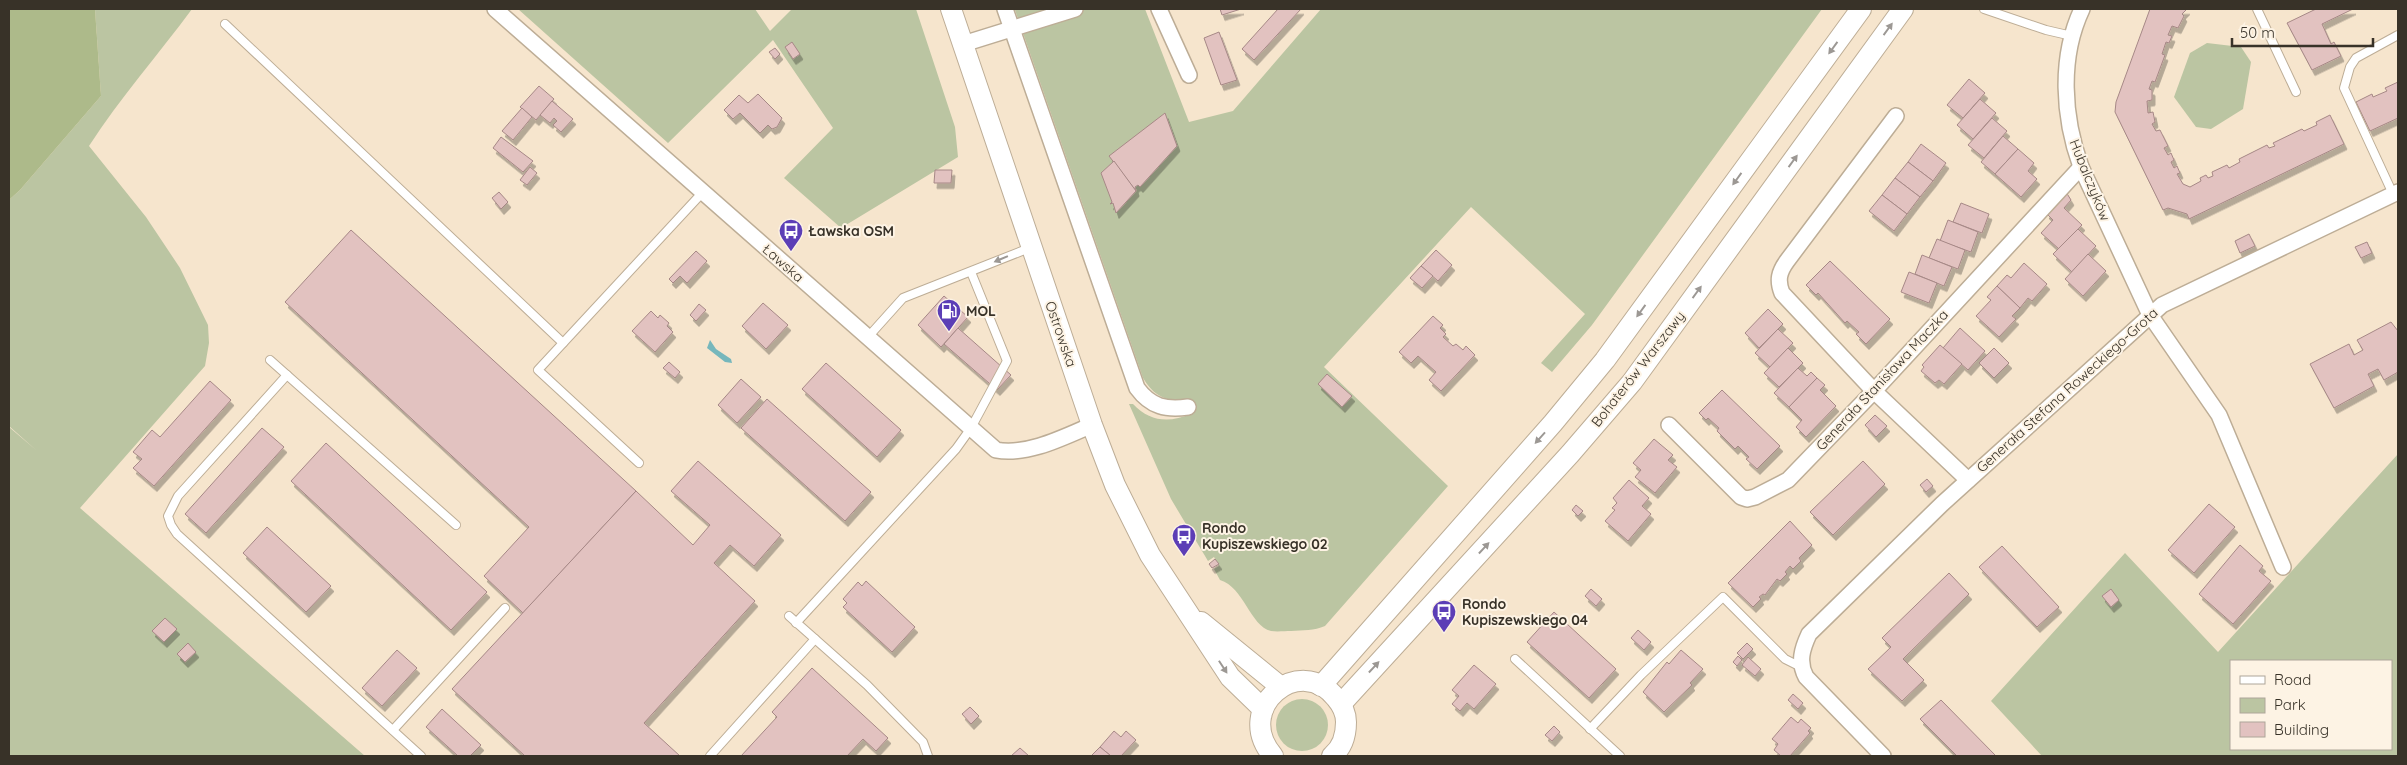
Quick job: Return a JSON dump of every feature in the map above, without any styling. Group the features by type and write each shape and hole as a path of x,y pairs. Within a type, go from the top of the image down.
{"main road":[{"name":"Ostrowska","path":"950,9 1092,425 1115,485 1150,556 1230,677 1263,709"},
{"path":"1322,686 1553,424 1605,360 1862,9"},
{"name":"Bohaterów Warszawy","path":"1341,704 1570,454 1632,382 1903,9"},
{"name":"Ostrowska","path":"1187,612 1280,687"},
{"path":"1264,752 1260,727 1263,709 1270,697 1280,687 1294,682 1308,681 1322,686 1333,693 1341,704 1346,717 1343,752"}],"street":[{"path":"1005,9 1137,388 1145,400 1158,407 1174,409 1188,407"},
{"path":"962,44 1074,9"},
{"path":"1160,9 1189,75"},
{"name":"Hubalczyków","path":"2082,9 2072,36 2066,85 2067,117 2072,143 2081,167 2150,315 2219,415 2283,567"},
{"name":"Ławska","path":"503,11 703,192 996,450 1011,452 1062,437 1092,425"},
{"path":"1896,116 1787,261 1781,270 1778,284 1782,293 1874,391 1968,480"},
{"name":"Generała Stanisława Maczka","path":"1668,425 1741,496 1747,499 1755,497 1788,480 1874,391 2081,167"},
{"name":"Generała Stefana Roweckiego-Grota","path":"1801,666 1803,646 1809,634 1968,480 2162,305 2396,193"},
{"path":"1801,666 1806,677 1883,756"}],"lane":[{"path":"1984,9 2046,30 2072,36"},
{"path":"2257,9 2296,92"},
{"path":"225,24 563,343"},
{"path":"2396,193 2344,88 2350,67 2356,58 2398,35"},
{"path":"638,463 538,370 703,192"},
{"path":"868,337 903,298 1032,247"},
{"path":"796,623 956,449 971,428 1007,361 971,272"},
{"path":"270,360 456,525"},
{"path":"287,375 178,496 168,516 171,525 177,534 421,756"},
{"path":"1590,729 1641,675 1723,597 1785,660 1801,666"},
{"path":"393,730 505,608"},
{"path":"789,616 867,685 923,742 928,750 928,756"},
{"path":"710,756 815,640"},
{"path":"1515,659 1620,756"}],"green space":[{"path":"9,9 95,9 101,96 20,190 9,200"},
{"path":"95,9 192,9 126,94 89,146 146,217 180,268 208,325 209,343 205,366 80,508 365,756 9,756 9,427 36,450 9,426 9,200 20,190 101,96"},
{"path":"518,9 755,9 770,31 792,9 916,9 955,127 958,157 841,228 784,178 833,128 773,40 668,143"},
{"path":"1145,9 1189,122 1233,111 1321,9 1822,9 1592,325 1552,372 1541,363 1585,314 1471,207 1324,367 1448,486 1325,626 1313,630 1271,631 1264,628 1258,622 1235,590 1220,580 1214,569 1219,566 1214,557 1208,561 1171,499 1129,404 1133,404 1146,414 1160,419 1175,419 1191,414 1185,400 1171,400 1160,396 1151,389 1143,378 1015,10"},
{"path":"2207,43 2241,47 2251,62 2243,109 2211,129 2196,127 2174,97 2190,53"},
{"path":"2398,454 2398,756 2042,756 1991,701 2125,553 2218,652"},
{"path":"1297,699 1307,699 1321,706 1328,720 1328,730 1321,744 1307,751 1297,751 1287,747 1280,740 1276,730 1276,720 1280,710 1287,703"}],"water":[{"path":"710,340 716,349 731,359 732,363 725,362 707,348"}],"building":[{"path":"1220,9 1241,9 1222,15"},
{"path":"1278,9 1301,9 1254,60 1242,49"},
{"path":"2150,9 2187,9 2182,14 2184,16 2178,28 2172,26 2168,35 2172,36 2169,43 2166,42 2162,54 2165,55 2155,82 2152,81 2149,89 2152,90 2152,100 2147,101 2148,113 2153,112 2155,122 2152,124 2156,131 2160,130 2168,146 2164,148 2168,155 2171,153 2174,160 2171,162 2174,168 2177,166 2180,173 2177,174 2183,184 2190,187 2201,181 2200,178 2206,175 2208,178 2213,176 2212,172 2227,165 2229,168 2240,162 2239,159 2267,145 2269,148 2275,146 2273,143 2302,129 2304,131 2317,125 2316,122 2330,115 2344,144 2189,219 2187,214 2168,208 2163,210 2115,112 2116,102"},
{"path":"2316,9 2353,9 2322,24 2331,44 2334,42 2341,56 2312,70 2287,23"},
{"path":"1219,32 1237,80 1221,85 1204,38"},
{"path":"792,42 800,54 793,59 785,47"},
{"path":"775,48 780,54 775,59 769,52"},
{"path":"1969,79 1985,93 1963,118 1947,105"},
{"path":"2398,82 2398,118 2370,131 2356,102 2372,94 2373,97 2387,91 2385,88"},
{"path":"539,86 554,99 536,120 520,107"},
{"path":"758,94 782,118 777,127 772,129 768,125 760,133 740,113 733,119 724,110 739,95 748,103"},
{"path":"1980,99 1996,113 1973,139 1957,125"},
{"path":"552,101 573,119 561,132 553,125 557,121 554,118 550,123 540,115"},
{"path":"522,108 532,117 513,140 502,131"},
{"path":"1165,113 1177,146 1140,187 1138,185 1135,187 1136,191 1109,156"},
{"path":"1992,118 2007,131 1984,158 1968,145"},
{"path":"2003,136 2018,149 1995,174 1981,162"},
{"path":"501,137 533,161 523,172 493,148"},
{"path":"1921,144 1946,163 1933,181 1908,162"},
{"path":"2018,149 2034,163 2028,171 2037,179 2021,197 1995,174"},
{"path":"1114,161 1136,191 1116,213 1113,203 1110,204 1112,202 1101,173"},
{"path":"1908,162 1933,181 1920,197 1895,178"},
{"path":"530,167 537,173 527,185 520,180"},
{"path":"935,170 952,170 951,183 934,183"},
{"path":"1895,178 1920,197 1907,214 1882,195"},
{"path":"499,192 508,202 501,209 492,198"},
{"path":"2066,192 2071,200 2064,208 2082,225 2059,249 2041,233 2053,220 2046,213"},
{"path":"1882,195 1907,214 1894,231 1869,211"},
{"path":"1961,203 1989,214 1982,233 1953,222"},
{"path":"1948,220 1978,232 1971,252 1940,241"},
{"path":"2078,229 2096,246 2072,272 2053,254"},
{"path":"351,230 636,491 523,613 484,576 529,527 285,302"},
{"path":"2249,234 2255,246 2240,253 2235,241"},
{"path":"1937,239 1965,250 1958,269 1929,258"},
{"path":"2367,242 2372,253 2361,258 2355,247"},
{"path":"1436,250 1452,265 1438,281 1421,266"},
{"path":"696,251 707,261 687,283 680,276 673,283 669,279"},
{"path":"2088,254 2106,271 2083,296 2065,279"},
{"path":"1922,255 1952,267 1944,286 1915,274"},
{"path":"1830,261 1890,319 1866,344 1856,334 1859,332 1847,321 1845,323 1818,293 1816,295 1806,285"},
{"path":"2024,263 2047,284 2032,301 2028,298 2020,308 1997,286 2007,275 2011,278"},
{"path":"1421,266 1433,276 1422,288 1410,278"},
{"path":"1909,272 1937,283 1929,303 1901,292"},
{"path":"1997,286 2020,308 2012,316 2016,319 1999,337 1976,316 1991,300 1987,297"},
{"path":"944,296 968,317 941,347 918,325"},
{"path":"763,303 788,325 766,349 742,326"},
{"path":"699,304 706,310 696,321 690,315"},
{"path":"1768,309 1783,324 1759,348 1745,333"},
{"path":"651,311 658,318 660,315 669,323 667,326 673,332 655,352 632,331"},
{"path":"1433,316 1443,325 1440,328 1446,334 1443,337 1453,346 1456,344 1463,350 1466,346 1475,355 1441,391 1429,380 1436,372 1418,356 1411,363 1399,352"},
{"path":"2391,322 2398,331 2398,372 2384,380 2378,369 2368,374 2374,386 2334,408 2310,364 2349,344 2354,355 2363,350 2357,340"},
{"path":"958,328 1011,375 997,390 944,344"},
{"path":"1960,328 1985,351 1968,370 1943,348"},
{"path":"1778,329 1793,343 1770,367 1755,353"},
{"path":"1940,345 1962,364 1944,384 1939,380 1935,383 1921,371 1924,367 1922,365"},
{"path":"1788,348 1803,363 1779,387 1764,373"},
{"path":"1994,348 2009,363 1994,378 1979,363"},
{"path":"669,362 680,372 675,378 663,368"},
{"path":"826,363 901,430 877,457 802,389"},
{"path":"1798,368 1807,376 1811,372 1817,378 1789,407 1774,393"},
{"path":"1327,374 1352,396 1342,407 1318,384"},
{"path":"1817,378 1825,385 1820,390 1836,406 1806,437 1796,427 1802,420 1789,407"},
{"path":"741,379 761,397 737,423 718,405"},
{"path":"210,381 231,400 154,486 133,468 142,459 133,452 152,430 160,437"},
{"path":"1722,390 1780,446 1757,469 1746,459 1749,457 1738,446 1735,449 1717,431 1719,428 1699,413"},
{"path":"767,399 871,492 845,521 741,428"},
{"path":"1875,415 1887,426 1876,437 1865,425"},
{"path":"262,428 284,447 206,533 185,514"},
{"path":"1654,439 1673,455 1668,460 1677,467 1655,493 1635,477 1641,470 1633,463"},
{"path":"326,443 487,592 451,630 291,481"},
{"path":"698,461 781,535 754,566 730,545 714,563 755,601 644,723 680,756 525,756 452,689 636,491 693,545 710,525 671,491"},
{"path":"1863,461 1885,484 1833,535 1810,512"},
{"path":"1927,479 1933,486 1926,492 1920,485"},
{"path":"1629,480 1649,498 1642,506 1651,514 1628,541 1605,521 1615,510 1612,508 1617,503 1613,498"},
{"path":"2209,504 2235,527 2194,573 2168,550"},
{"path":"1576,505 1583,511 1578,516 1572,510"},
{"path":"1790,521 1812,545 1799,558 1801,561 1793,569 1790,566 1785,572 1787,574 1780,581 1777,579 1765,595 1763,594 1759,597 1761,599 1753,607 1728,583"},
{"path":"267,527 331,586 306,612 243,553"},
{"path":"2240,545 2263,566 2259,571 2271,581 2233,624 2199,594"},
{"path":"2002,546 2059,607 2037,627 1979,567"},
{"path":"1215,559 1219,564 1212,568 1209,564"},
{"path":"1949,573 1969,594 1903,659 1924,680 1902,701 1868,669 1891,647 1882,638"},
{"path":"866,581 915,627 892,652 843,607 847,603 843,599 858,582 862,586"},
{"path":"1591,589 1602,599 1596,606 1585,596"},
{"path":"2111,589 2119,600 2111,607 2102,596"},
{"path":"1554,612 1616,669 1589,698 1527,642"},
{"path":"165,618 177,629 164,642 152,631"},
{"path":"1638,630 1651,642 1644,650 1631,638"},
{"path":"188,643 196,652 185,662 177,654"},
{"path":"1747,643 1753,649 1743,659 1737,653"},
{"path":"397,650 417,668 382,706 362,688"},
{"path":"1681,650 1703,669 1690,683 1692,685 1664,712 1643,692 1667,662 1669,664"},
{"path":"1738,656 1742,660 1737,666 1733,662"},
{"path":"1748,657 1761,669 1755,676 1742,665"},
{"path":"1474,665 1496,684 1474,709 1467,703 1460,711 1452,704 1459,696 1452,690"},
{"path":"812,668 888,738 876,751 863,739 847,756 741,756 777,717 772,712"},
{"path":"1793,694 1803,703 1798,709 1788,700"},
{"path":"1941,700 1996,756 1957,756 1920,719"},
{"path":"970,707 979,716 971,724 962,714"},
{"path":"442,709 481,745 470,756 458,756 426,727"},
{"path":"1791,717 1798,723 1801,719 1811,728 1808,731 1810,733 1790,756 1781,756 1774,750 1778,744 1772,739"},
{"path":"1554,726 1560,732 1552,741 1545,735"},
{"path":"1114,731 1121,737 1126,731 1136,740 1121,756 1111,756 1100,747"},
{"path":"1100,747 1111,756 1091,756"},
{"path":"1020,748 1029,756 1011,756"}],"place":[{"name":"Ławska OSM","path":"791,252"},
{"name":"MOL","path":"949,332"},
{"name":"Rondo Kupiszewskiego 02","path":"1184,557"},
{"name":"Rondo Kupiszewskiego 04","path":"1444,633"}]}
